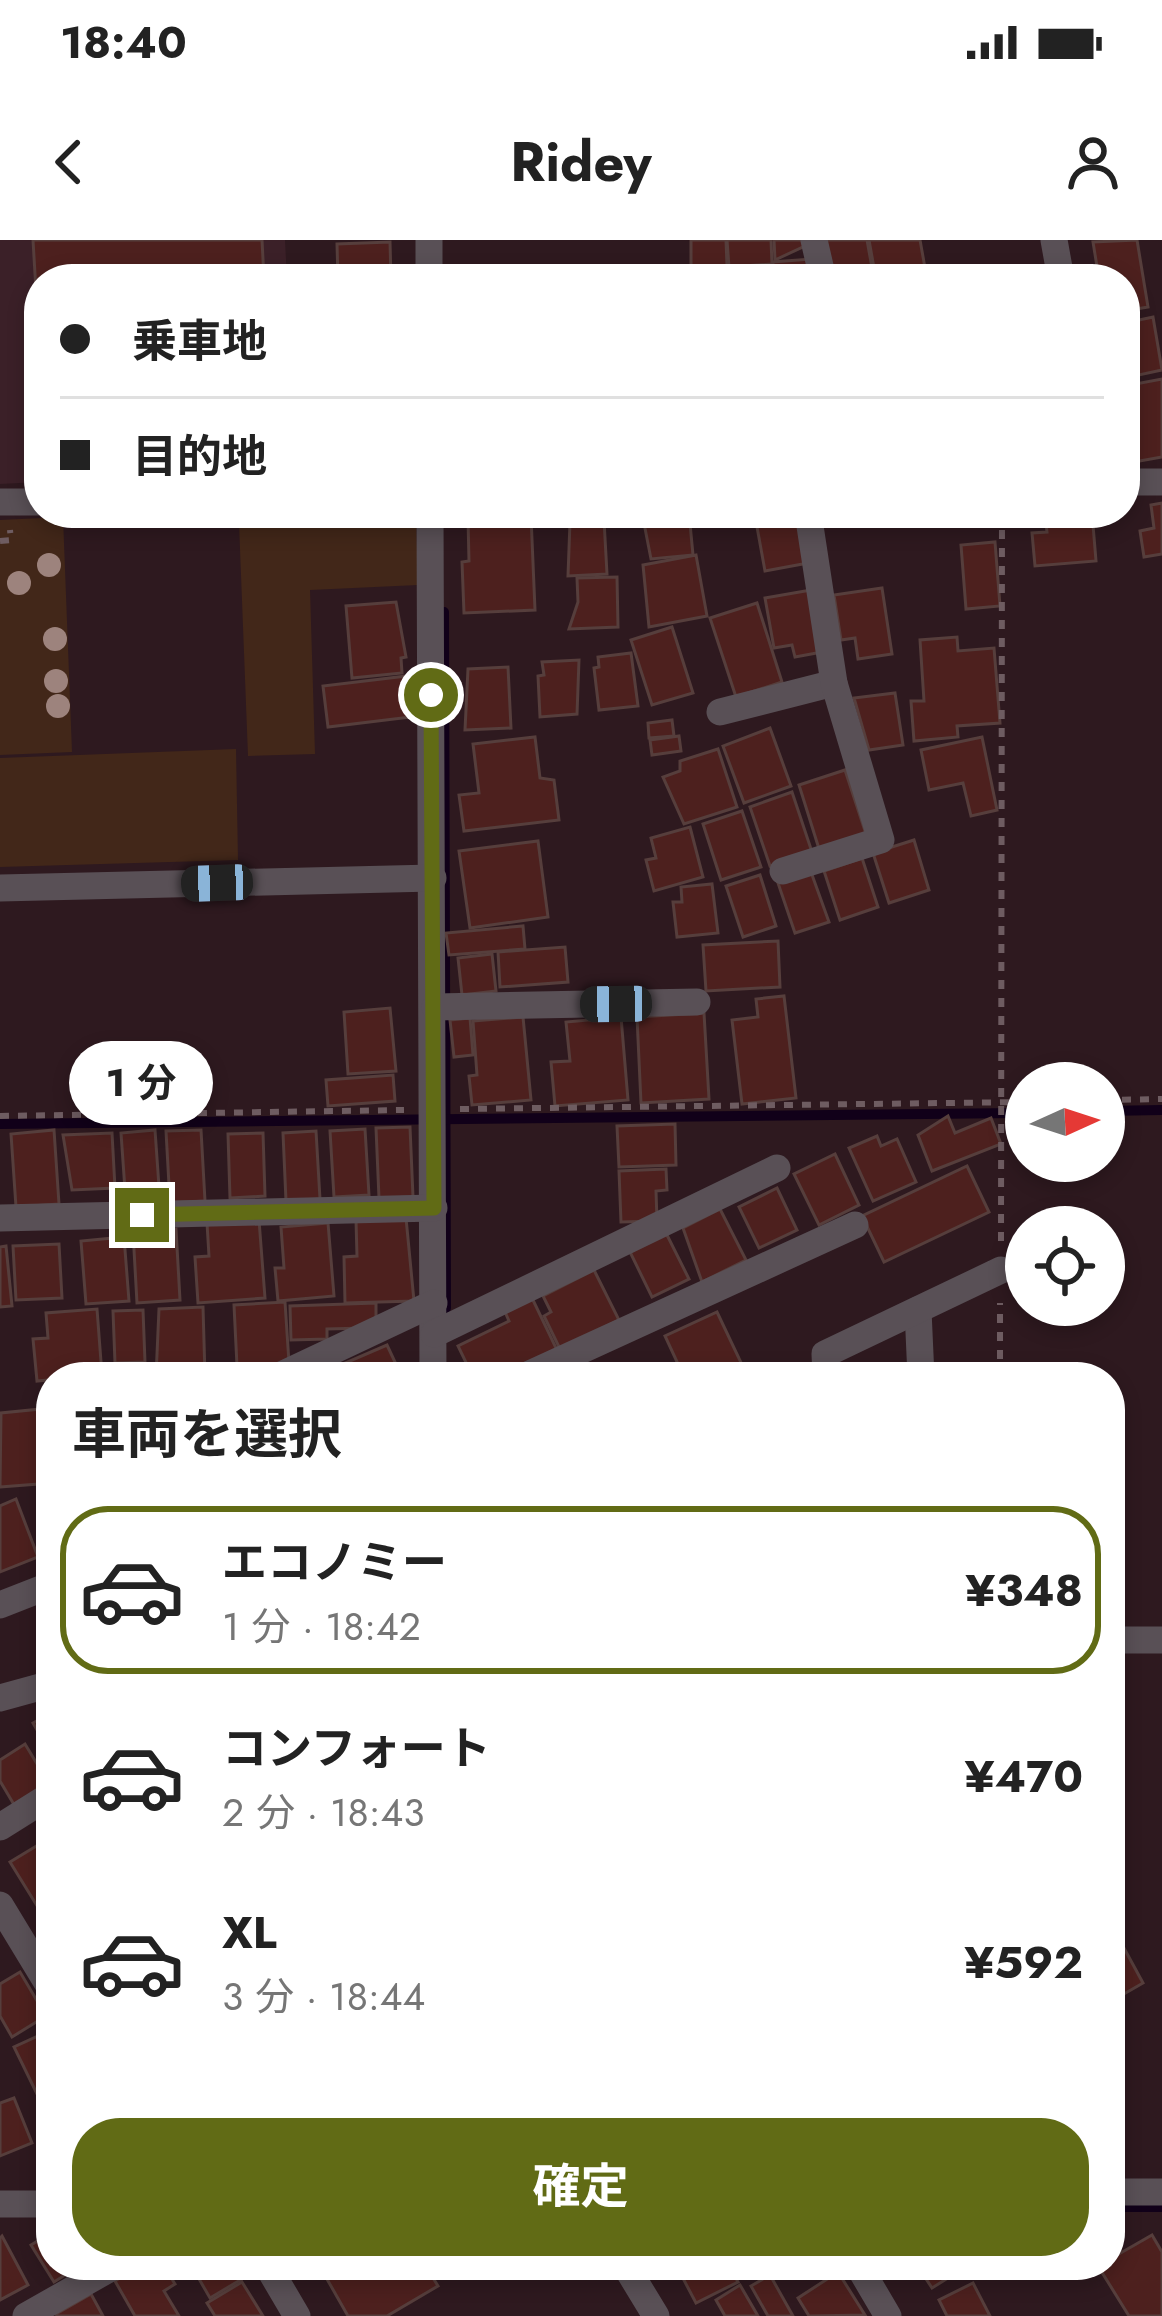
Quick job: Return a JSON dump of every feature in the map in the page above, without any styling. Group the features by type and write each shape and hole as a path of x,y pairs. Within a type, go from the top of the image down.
{"street":[{"path":"430,528 433,878 443,1007 433,1362"},
{"path":"783,871 881,840 834,683 810,528"},
{"path":"720,712 834,683"},
{"path":"0,888 433,878"},
{"path":"443,1007 697,1002"},
{"path":"434,1334 777,1168"},
{"path":"0,1218 434,1208"},
{"path":"556,1362 855,1225"},
{"path":"825,1362 825,1354 1001,1270"},
{"path":"309,1362 434,1303"},
{"path":"918,1310 920,1362"},
{"path":"0,1605 36,1591"},
{"path":"1125,1640 1162,1640"},
{"path":"0,1698 36,1688"},
{"path":"0,1827 36,1804"},
{"path":"0,1905 12,1950 36,1974"},
{"path":"1125,2192 1162,2192"},
{"path":"0,2204 36,2204"},
{"path":"26,2316 90,2280"},
{"path":"276,2280 297,2316"},
{"path":"634,2280 656,2316"},
{"path":"867,2280 888,2316"}],"path":[{"path":"0,541 11,540 5,515"},
{"path":"1000,1362 1002,528"},
{"path":"1125,1100 1162,1099"},
{"path":"0,1116 439,1115 1003,1102"}],"shaded area":[{"path":"0,240 285,240 286,264 24,264 24,483 0,484"},
{"path":"24,519 24,528 63,528 72,752 0,755 0,520"},
{"path":"239,528 416,528 418,585 310,590 315,754 248,756"},
{"path":"236,749 238,860 0,867 0,758"}],"building":[{"path":"33,240 262,240 263,264 34,264"},
{"path":"691,240 726,240 727,264 691,264"},
{"path":"727,240 771,240 772,264 729,264"},
{"path":"774,240 807,240 807,245 775,260"},
{"path":"824,240 867,240 871,264 828,264"},
{"path":"869,240 920,240 924,264 873,264"},
{"path":"1137,240 1148,307 1140,308 1140,264 1097,264 1093,242"},
{"path":"390,242 391,264 338,264 337,244"},
{"path":"811,259 812,264 773,264"},
{"path":"1153,317 1162,370 1140,375 1140,320"},
{"path":"1162,379 1162,457 1140,461 1140,383"},
{"path":"1162,503 1162,554 1144,557 1140,531 1154,528 1151,505"},
{"path":"468,528 532,528 535,610 464,613 462,562 469,561"},
{"path":"570,528 604,528 607,574 568,576"},
{"path":"645,528 690,528 693,555 651,559"},
{"path":"757,528 801,528 808,563 765,571"},
{"path":"1047,528 1093,528 1096,561 1035,566 1032,533 1047,532"},
{"path":"995,542 1000,606 966,609 961,545"},
{"path":"696,555 707,616 649,627 643,565"},
{"path":"617,577 618,627 569,629 578,602 577,578"},
{"path":"882,588 892,654 858,659 855,638 841,640 834,595"},
{"path":"811,590 822,652 795,657 792,645 774,648 765,598"},
{"path":"396,602 406,657 401,658 402,673 352,678 346,606"},
{"path":"757,603 782,682 736,697 710,618"},
{"path":"672,627 693,693 652,705 631,640"},
{"path":"957,637 958,651 994,648 1000,723 957,726 958,737 914,741 911,701 924,701 920,640"},
{"path":"631,653 638,706 599,710 594,668 599,667 598,657"},
{"path":"579,660 577,714 540,717 542,662"},
{"path":"508,667 511,728 465,730 468,669"},
{"path":"415,675 419,716 328,727 323,686"},
{"path":"895,693 903,745 869,750 854,698"},
{"path":"672,720 674,736 649,738 648,723"},
{"path":"770,728 791,786 744,803 723,746"},
{"path":"679,736 681,751 652,755 650,740"},
{"path":"535,737 540,778 554,780 559,820 464,831 459,795 479,793 473,744"},
{"path":"982,737 997,810 971,816 963,783 929,790 921,750"},
{"path":"718,749 737,807 684,824 663,777 680,771 680,761"},
{"path":"845,770 867,837 820,852 799,785"},
{"path":"792,792 812,852 770,866 750,807"},
{"path":"742,811 761,867 721,880 703,824"},
{"path":"690,827 703,877 654,891 646,860 656,858 651,838"},
{"path":"914,840 929,890 889,903 873,853"},
{"path":"538,841 548,917 470,928 459,851"},
{"path":"862,858 878,907 840,920 824,871"},
{"path":"811,872 829,922 795,933 778,883"},
{"path":"760,875 776,926 743,937 726,886"},
{"path":"712,884 718,933 677,937 673,902 682,902 681,887"},
{"path":"523,926 525,949 449,955 446,933"},
{"path":"778,941 780,987 706,991 703,945"},
{"path":"565,947 568,982 500,987 498,952"},
{"path":"492,954 496,991 462,995 458,958"},
{"path":"784,996 796,1098 742,1104 732,1020 758,1017 756,999"},
{"path":"390,1008 396,1071 348,1074 344,1012"},
{"path":"704,1013 709,1099 641,1103 637,1017"},
{"path":"523,1017 531,1100 472,1105 469,1076 477,1075 473,1021"},
{"path":"621,1017 628,1100 555,1106 551,1062 570,1061 566,1022"},
{"path":"470,1018 473,1055 454,1057 450,1020"},
{"path":"393,1075 395,1101 328,1106 326,1080"},
{"path":"948,1116 955,1133 991,1118 1001,1144 932,1171 918,1135"},
{"path":"675,1124 676,1165 619,1167 617,1126"},
{"path":"410,1127 413,1197 379,1198 376,1128"},
{"path":"365,1129 369,1195 334,1197 330,1131"},
{"path":"54,1130 59,1204 16,1207 11,1134"},
{"path":"155,1130 160,1201 126,1204 121,1133"},
{"path":"201,1130 205,1201 170,1203 166,1131"},
{"path":"316,1131 320,1199 286,1201 283,1133"},
{"path":"112,1133 115,1188 72,1190 63,1135"},
{"path":"263,1133 265,1196 230,1198 228,1134"},
{"path":"877,1136 881,1146 897,1139 916,1182 873,1201 849,1148"},
{"path":"835,1154 859,1205 819,1225 794,1174"},
{"path":"967,1166 989,1212 884,1262 862,1216"},
{"path":"666,1169 667,1190 656,1191 657,1221 621,1222 619,1171"},
{"path":"777,1188 797,1230 759,1248 739,1207"},
{"path":"720,1209 746,1260 702,1282 683,1228"},
{"path":"406,1218 414,1301 345,1303 344,1257 357,1256 356,1220"},
{"path":"259,1220 265,1298 198,1303 195,1257 209,1256 207,1223"},
{"path":"328,1223 334,1296 278,1301 275,1268 284,1268 281,1227"},
{"path":"176,1229 180,1300 137,1303 133,1232"},
{"path":"666,1233 689,1279 652,1297 630,1252"},
{"path":"124,1237 129,1301 86,1304 81,1241"},
{"path":"59,1244 62,1298 16,1300 13,1246"},
{"path":"6,1246 12,1306 0,1307 0,1247"},
{"path":"594,1270 619,1320 560,1349 544,1316 551,1312 543,1296"},
{"path":"532,1298 557,1350 533,1362 466,1362 458,1346 509,1321 505,1312"},
{"path":"285,1302 289,1362 237,1362 234,1305"},
{"path":"376,1303 376,1322 366,1328 327,1329 327,1339 291,1340 290,1306"},
{"path":"203,1307 205,1362 157,1362 159,1309"},
{"path":"97,1309 101,1362 36,1362 36,1370 33,1339 48,1338 46,1313"},
{"path":"143,1310 145,1362 115,1362 113,1311"},
{"path":"717,1312 741,1362 677,1362 665,1336"},
{"path":"387,1345 395,1362 348,1362"},
{"path":"36,1410 36,1484 0,1487 1,1413"},
{"path":"16,1499 36,1558 0,1572 0,1506"},
{"path":"25,1744 36,1762 36,1796 16,1808 0,1781 0,1760"},
{"path":"36,1846 36,1904 10,1862"},
{"path":"1125,1950 1143,1983 1125,1993"},
{"path":"20,1972 36,1999 36,2022 12,2037 0,2016 0,1984"},
{"path":"36,2037 36,2092 14,2047"},
{"path":"14,2098 32,2143 0,2156 0,2103"},
{"path":"1152,2235 1162,2252 1162,2316 1129,2316 1107,2280 1125,2280 1125,2250"},
{"path":"0,2238 28,2285 0,2300"},
{"path":"172,2280 175,2284 164,2291 179,2316 135,2316 115,2281"},
{"path":"200,2280 240,2280 210,2298"},
{"path":"328,2280 434,2280 438,2286 387,2316 348,2316"},
{"path":"684,2280 737,2280 738,2282 696,2303"},
{"path":"773,2280 793,2316 768,2316 751,2286"},
{"path":"826,2280 843,2280 865,2315 809,2316 798,2298"},
{"path":"242,2282 263,2316 215,2316 207,2303"},
{"path":"973,2283 990,2316 947,2316 939,2300"},
{"path":"740,2285 758,2316 725,2316 716,2300"},
{"path":"91,2294 103,2316 57,2316 56,2314"}],"waterway":[{"path":"444,612 446,1308"},
{"path":"1125,1111 1162,1110"},
{"path":"0,1124 1005,1113"},
{"path":"1125,2207 1162,2207"}],"route":[{"path":"142,1215 434,1208 431,695"}]}
